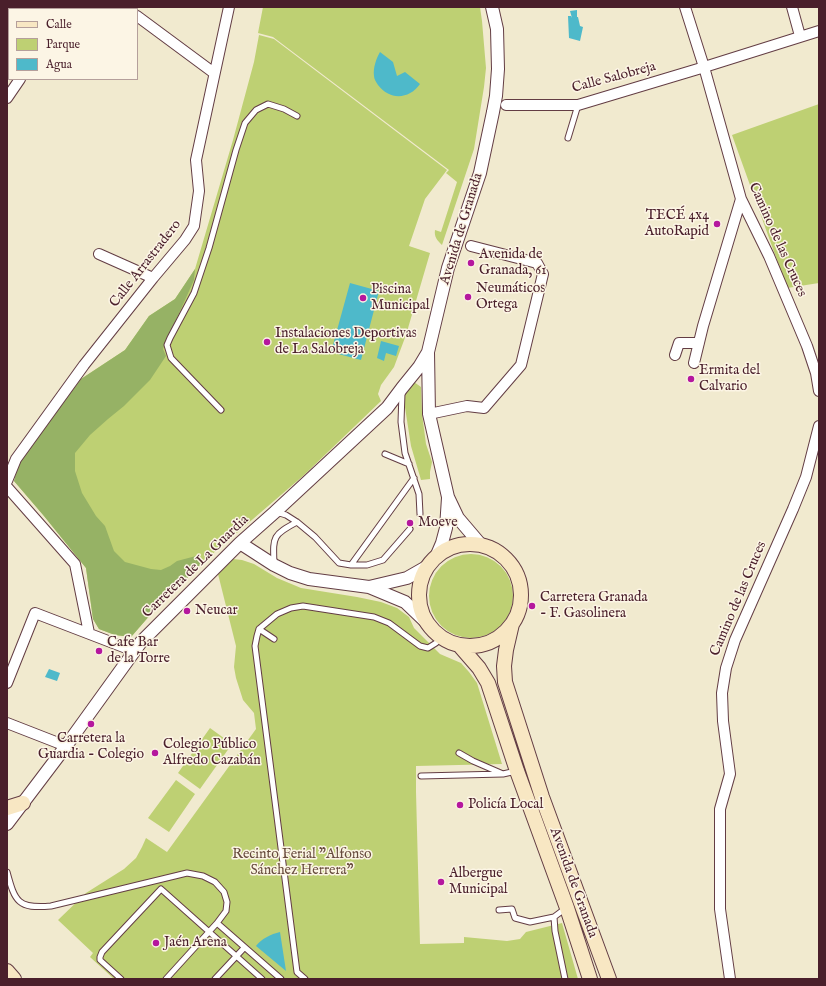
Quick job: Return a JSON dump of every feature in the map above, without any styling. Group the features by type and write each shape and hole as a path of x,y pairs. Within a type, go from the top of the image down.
{"main road":[{"path":"457,545 482,545 504,556 509,562 518,576 521,601 512,624 502,635 489,643 474,646 459,645 441,637 428,624 421,608 419,591 422,578 432,562 446,550 457,545"},
{"name":"Avenida de Granada","path":"512,624 504,666 505,682 542,797 609,979"},
{"name":"Avenida de Granada","path":"459,645 479,668 488,683 567,908 590,979"},
{"path":"7,808 23,803"},
{"path":"7,971 14,979"}],"street":[{"name":"Calle Arrastradero","path":"7,481 16,459 84,366 152,278 185,240 194,226 199,191 196,160 229,7"},
{"name":"Avenida de Granada","path":"482,545 458,518 448,497 429,414 428,352 448,268 480,174 496,96 498,69 496,29 492,7"},
{"name":"Camino de las Cruces","path":"685,7 704,67 741,199 769,256 807,346 816,373 819,391"},
{"path":"792,7 800,36"},
{"path":"138,17 214,73"},
{"name":"Calle Salobreja","path":"506,105 578,105 819,31"},
{"path":"7,98 19,80"},
{"path":"694,363 702,326 741,199"},
{"path":"429,414 467,406 484,408 521,365 543,274 537,263 471,246"},
{"path":"99,254 152,278"},
{"path":"675,355 679,343 699,343"},
{"name":"Carretera de La Guardia","path":"7,824 66,746 141,642 240,543 387,408 420,368 428,352"},
{"name":"Camino de las Cruces","path":"730,979 720,909 720,809 730,774 723,721 722,693 726,668 735,640 806,477 819,426"},
{"path":"7,487 75,564 89,633"},
{"name":"Avenida de Granada","path":"432,562 442,543 446,528 448,497"},
{"path":"240,543 274,565 290,573 309,579 369,587 406,602 428,624"},
{"path":"369,587 407,578 432,562"},
{"path":"7,683 35,613 134,651"},
{"path":"7,723 66,746"}],"lane":[{"path":"221,410 171,358 167,345 194,293 209,248 245,123 256,110 268,104 284,109 297,116"},
{"path":"568,138 578,105"},
{"path":"402,388 400,422 405,453 419,494 420,514"},
{"path":"385,454 409,464"},
{"path":"350,565 414,478"},
{"path":"275,512 297,522 339,563 350,565 367,565 383,560 410,529"},
{"path":"274,565 273,550 275,538 281,531 297,522"},
{"path":"305,979 297,972 255,646 259,629 277,614 291,608 303,606 374,617 389,623 420,646 428,648 436,643 441,637"},
{"path":"259,629 274,639"},
{"path":"459,753 503,774"},
{"path":"421,776 503,774 518,771"},
{"path":"7,872 12,889 18,900 24,905 37,907 51,906 188,873 203,876 215,882 224,892 227,902 226,911 166,979"},
{"path":"121,979 100,960 102,952 161,889 262,979"},
{"path":"499,910 512,908 515,918 530,922 554,917 567,908"},
{"path":"554,917 555,932 565,979"},
{"path":"217,923 281,979"},
{"path":"215,979 244,948"}],"green space":[{"path":"10,7 61,7 60,8"},
{"path":"263,7 480,7 486,68 484,87 474,149 442,245 436,238 435,230 441,232 457,182 446,173 449,170 273,37 258,33"},
{"name":"Instalaciones Deportivas de La Salobreja","path":"259,35 274,39 447,170 425,199 409,246 430,253 406,335 394,367 381,385 378,394 381,401 303,476 203,562 151,614 131,637 115,635 99,629 93,619 86,568 14,481 81,379 125,350 149,316 175,299 195,269 233,140 254,62"},
{"path":"819,104 819,283 787,288 732,135"},
{"path":"195,269 194,280 163,349 166,356 150,380 124,406 90,435 75,453 75,471 82,493 96,516 105,526 114,551 125,562 161,570 177,561 196,556 203,562 151,614 131,637 115,635 99,629 93,619 86,568 14,481 18,463 81,379 125,350 149,316 175,299"},
{"path":"414,382 421,387 422,414 426,444 432,462 430,479 421,480 411,446 404,401 407,388"},
{"path":"471,554 487,557 501,566 510,580 513,596 510,612 501,626 487,635 471,638 455,635 441,626 432,612 429,596 432,580 441,566 455,557"},
{"name":"Recinto Ferial \"Alfonso Sánchez Herrera\"","path":"233,559 254,564 277,578 301,588 381,602 397,608 409,617 414,628 440,654 461,663 469,672 477,683 502,764 416,766 420,944 464,943 464,937 507,941 520,939 526,932 562,923 578,979 114,979 90,957 93,953 58,920 86,893 124,869 136,858 146,838 167,852 256,729 254,713 243,700 236,678 234,667 236,646 218,574"},
{"path":"210,728 232,744 200,789 178,773"},
{"path":"176,780 195,794 169,832 148,818"}],"water":[{"path":"577,10 577,17 580,26 583,27 580,41 569,38 568,16 571,16 572,18 570,11"},
{"path":"380,52 393,62 397,76 405,72 420,84 410,93 399,96 383,90 378,85 374,76 375,64"},
{"path":"350,283 379,291 361,360 331,352"},
{"path":"381,341 399,346 396,356 386,353 384,361 377,358"},
{"path":"49,669 60,673 57,681 45,677"},
{"path":"280,932 286,971 256,946 266,937"}],"place":[{"name":"TECÉ 4x4 AutoRapid","path":"717,224"},
{"name":"Avenida de Granada, 61","path":"471,263"},
{"name":"Neumáticos Ortega","path":"468,297"},
{"name":"Piscina Municipal","path":"363,298"},
{"name":"Instalaciones Deportivas de La Salobreja","path":"267,342"},
{"name":"Ermita del Calvario","path":"691,379"},
{"name":"Moeve","path":"410,523"},
{"name":"Carretera Granada - F. Gasolinera","path":"532,606"},
{"name":"Neucar","path":"187,611"},
{"name":"Cafe Bar de la Torre","path":"99,651"},
{"name":"Carretera la Guardia - Colegio","path":"91,724"},
{"name":"Colegio Público Alfredo Cazabán","path":"155,753"},
{"name":"Policía Local","path":"460,805"},
{"name":"Albergue Municipal","path":"441,882"},
{"name":"Jaén Arena","path":"156,943"}]}
